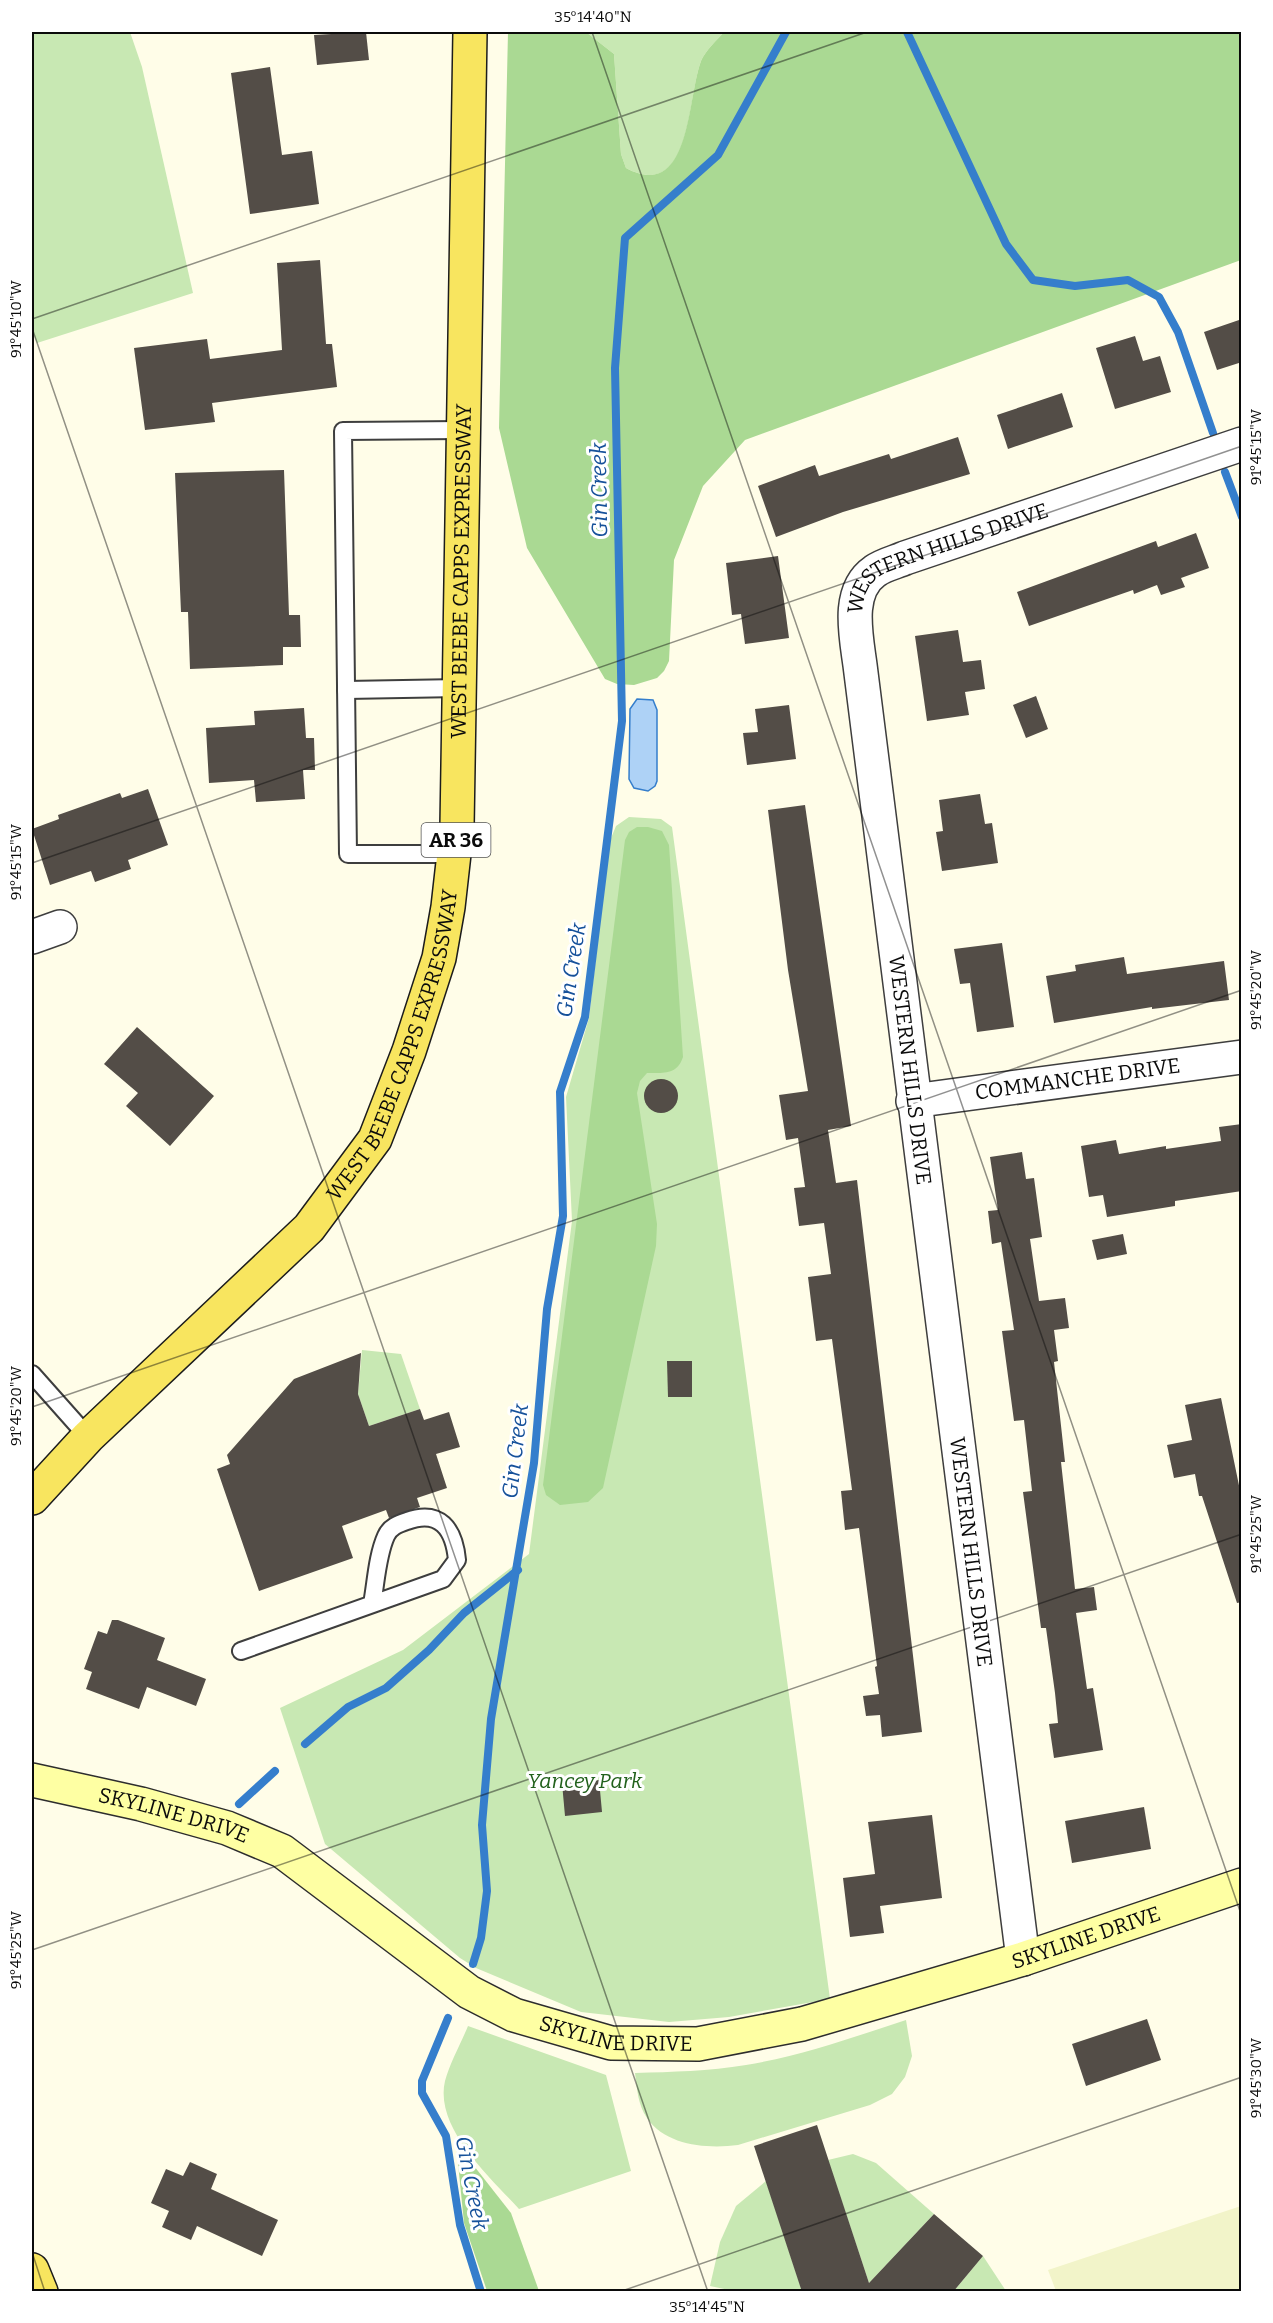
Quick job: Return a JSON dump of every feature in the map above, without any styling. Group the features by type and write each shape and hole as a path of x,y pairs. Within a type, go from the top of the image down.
{"main road":[{"name":"WEST BEEBE CAPPS EXPRESSWAY","path":"32,1498 88,1437 309,1228 375,1138 410,1051 439,958 456,854 470,32"}],"street":[{"name":"WESTERN HILLS DRIVE","path":"1023,1959 913,1101 857,639 858,590 874,571 905,558 1242,444"},
{"name":"COMMANCHE DRIVE","path":"913,1101 1242,1057"},
{"path":"32,1766 68,1788"},
{"name":"SKYLINE DRIVE","path":"32,1780 227,1828 282,1851 469,1992 514,2015 611,2043 698,2044 802,2024 1023,1959 1242,1885"},
{"path":"32,1786 68,1788"}],"lane":[{"path":"456,854 348,854 343,431 462,430"},
{"path":"346,690 460,688"},
{"path":"32,1374 88,1437"},
{"path":"241,1651 442,1579 457,1560 453,1535 434,1517 419,1516 396,1524 386,1535 372,1604"}],"green space":[{"path":"32,32 130,32 142,67 193,293 37,343 32,331"},
{"path":"508,32 586,32 614,54 621,154 626,168 647,175 663,171 675,159 683,142 701,61 724,32 1241,32 1241,260 745,440 703,486 674,560 669,661 664,671 657,678 634,685 617,684 605,679 527,548 499,428"},
{"path":"586,32 724,32 701,61 683,142 675,159 664,171 648,175 626,168 621,154 614,54"},
{"name":"Yancey Park","path":"629,817 661,819 672,827 830,1999 729,2017 669,2022 581,2012 476,1968 460,1958 325,1844 280,1708 403,1650 529,1554 572,1221 566,1097 589,1018 609,843 616,826"},
{"path":"637,827 662,831 669,845 683,1057 677,1067 669,1072 647,1073 640,1081 637,1093 657,1224 656,1246 603,1488 588,1502 560,1505 546,1495 543,1485 625,840 629,832"},
{"path":"362,1350 401,1354 420,1409 369,1426 358,1394"},
{"path":"906,2020 912,2056 905,2077 892,2094 870,2105 738,2145 701,2146 688,2144 665,2135 647,2118 640,2102 635,2073 704,2070 767,2061 827,2046"},
{"path":"468,2026 606,2075 631,2171 519,2209 467,2151 448,2116 444,2099 445,2081"},
{"path":"456,2143 511,2213 539,2291 487,2291 464,2223"},
{"path":"853,2154 876,2163 934,2214 869,2283 828,2160"},
{"path":"766,2181 802,2291 734,2291 710,2286 720,2242 736,2206"},
{"path":"1241,2206 1241,2291 1056,2291 1048,2270"},
{"path":"983,2256 1006,2291 953,2292"}],"water":[{"path":"637,699 653,700 657,710 657,781 655,786 648,791 634,788 629,779 630,709"}],"building":[{"path":"366,32 369,60 317,65 314,35"},
{"path":"270,67 282,155 312,151 319,204 250,214 231,73"},
{"path":"320,260 326,344 332,344 337,387 212,403 215,422 145,430 134,348 207,339 210,359 282,350 277,263"},
{"path":"1242,319 1242,362 1217,370 1204,332"},
{"path":"1135,336 1143,361 1160,356 1171,392 1115,409 1096,348"},
{"path":"1062,393 1073,427 1008,449 997,415"},
{"path":"958,437 970,474 843,512 776,537 758,486 815,465 819,476 889,454 891,459"},
{"path":"284,470 289,615 300,615 301,647 283,647 283,665 190,669 188,612 181,612 175,473"},
{"path":"1196,533 1209,568 1181,578 1185,587 1161,595 1157,585 1134,594 1133,590 1029,626 1017,592 1156,541 1158,547"},
{"path":"778,556 789,638 745,644 741,614 732,615 726,563"},
{"path":"958,630 963,662 981,660 985,689 965,692 969,715 927,721 915,636"},
{"path":"1036,696 1048,729 1026,738 1013,705"},
{"path":"789,705 796,759 747,765 743,733 758,732 755,709"},
{"path":"304,708 306,738 314,738 315,770 303,770 305,799 256,802 254,780 209,783 206,728 255,725 254,711"},
{"path":"148,789 168,845 128,860 131,869 95,882 91,871 50,885 32,829 59,819 58,815 120,793 122,798"},
{"path":"980,794 985,824 992,823 998,863 942,871 936,832 943,831 939,800"},
{"path":"805,805 851,1126 828,1130 836,1183 857,1180 922,1732 882,1737 880,1715 866,1716 863,1696 879,1694 875,1667 877,1666 859,1528 845,1530 841,1491 852,1490 832,1339 816,1341 808,1277 831,1274 824,1223 799,1226 794,1188 805,1187 798,1138 786,1140 779,1095 808,1091 788,970 768,810"},
{"path":"1002,943 1014,1027 977,1032 970,983 960,984 954,949"},
{"path":"1124,957 1127,974 1224,961 1229,1000 1152,1009 1152,1007 1054,1023 1046,976 1076,971 1075,965"},
{"path":"137,1027 214,1096 170,1146 126,1106 138,1093 104,1064"},
{"path":"661,1079 673,1084 678,1096 673,1108 661,1113 649,1108 644,1096 649,1084"},
{"path":"1242,1124 1242,1191 1175,1201 1175,1206 1107,1217 1103,1195 1089,1197 1081,1146 1116,1140 1119,1154 1166,1146 1166,1149 1221,1141 1219,1127"},
{"path":"1022,1152 1026,1179 1034,1178 1042,1237 1030,1239 1039,1301 1065,1298 1069,1328 1054,1330 1058,1361 1054,1362 1065,1462 1061,1462 1075,1589 1094,1587 1097,1610 1076,1613 1087,1689 1093,1688 1103,1750 1054,1758 1049,1724 1058,1723 1055,1693 1046,1628 1041,1628 1023,1492 1032,1491 1024,1420 1014,1421 1002,1331 1014,1330 1001,1242 992,1244 988,1211 998,1210 990,1157"},
{"path":"1123,1234 1127,1254 1097,1260 1092,1240"},
{"path":"361,1353 358,1394 369,1426 420,1409 424,1420 449,1412 460,1447 436,1454 447,1488 417,1498 420,1507 389,1518 386,1510 342,1526 353,1558 259,1591 217,1469 230,1464 227,1455 294,1379"},
{"path":"667,1361 692,1361 692,1397 668,1397"},
{"path":"1221,1398 1242,1500 1242,1602 1237,1603 1202,1496 1199,1496 1195,1474 1174,1478 1167,1445 1192,1440 1185,1405"},
{"path":"112,1620 118,1620 165,1638 157,1660 206,1679 196,1706 147,1687 139,1709 86,1689 92,1672 84,1669 98,1631 107,1634"},
{"path":"599,1780 602,1812 565,1816 562,1783"},
{"path":"1144,1807 1151,1849 1072,1863 1065,1821"},
{"path":"932,1815 942,1898 880,1906 884,1933 850,1937 843,1878 875,1874 868,1822"},
{"path":"1147,2019 1161,2060 1086,2086 1072,2044"},
{"path":"817,2125 869,2283 934,2214 983,2256 953,2292 802,2292 754,2146"},
{"path":"190,2162 217,2174 211,2189 278,2220 262,2256 197,2226 191,2240 162,2227 169,2211 151,2203 166,2169 183,2176"}],"waterway":[{"name":"Gin Creek","path":"473,1964 481,1938 487,1891 482,1825 491,1719 534,1463 547,1309 563,1216 560,1092 585,1017 622,721 615,368 625,238 718,155 786,32"},
{"path":"907,32 1006,244 1033,280 1075,286 1128,280 1159,297 1178,332 1213,433"},
{"path":"1225,472 1242,517"},
{"path":"305,1744 348,1707 386,1688 429,1650 464,1613 518,1570"},
{"path":"239,1804 275,1771"},
{"name":"Gin Creek","path":"448,2018 422,2081 422,2093 446,2136 460,2225 481,2292"}]}
